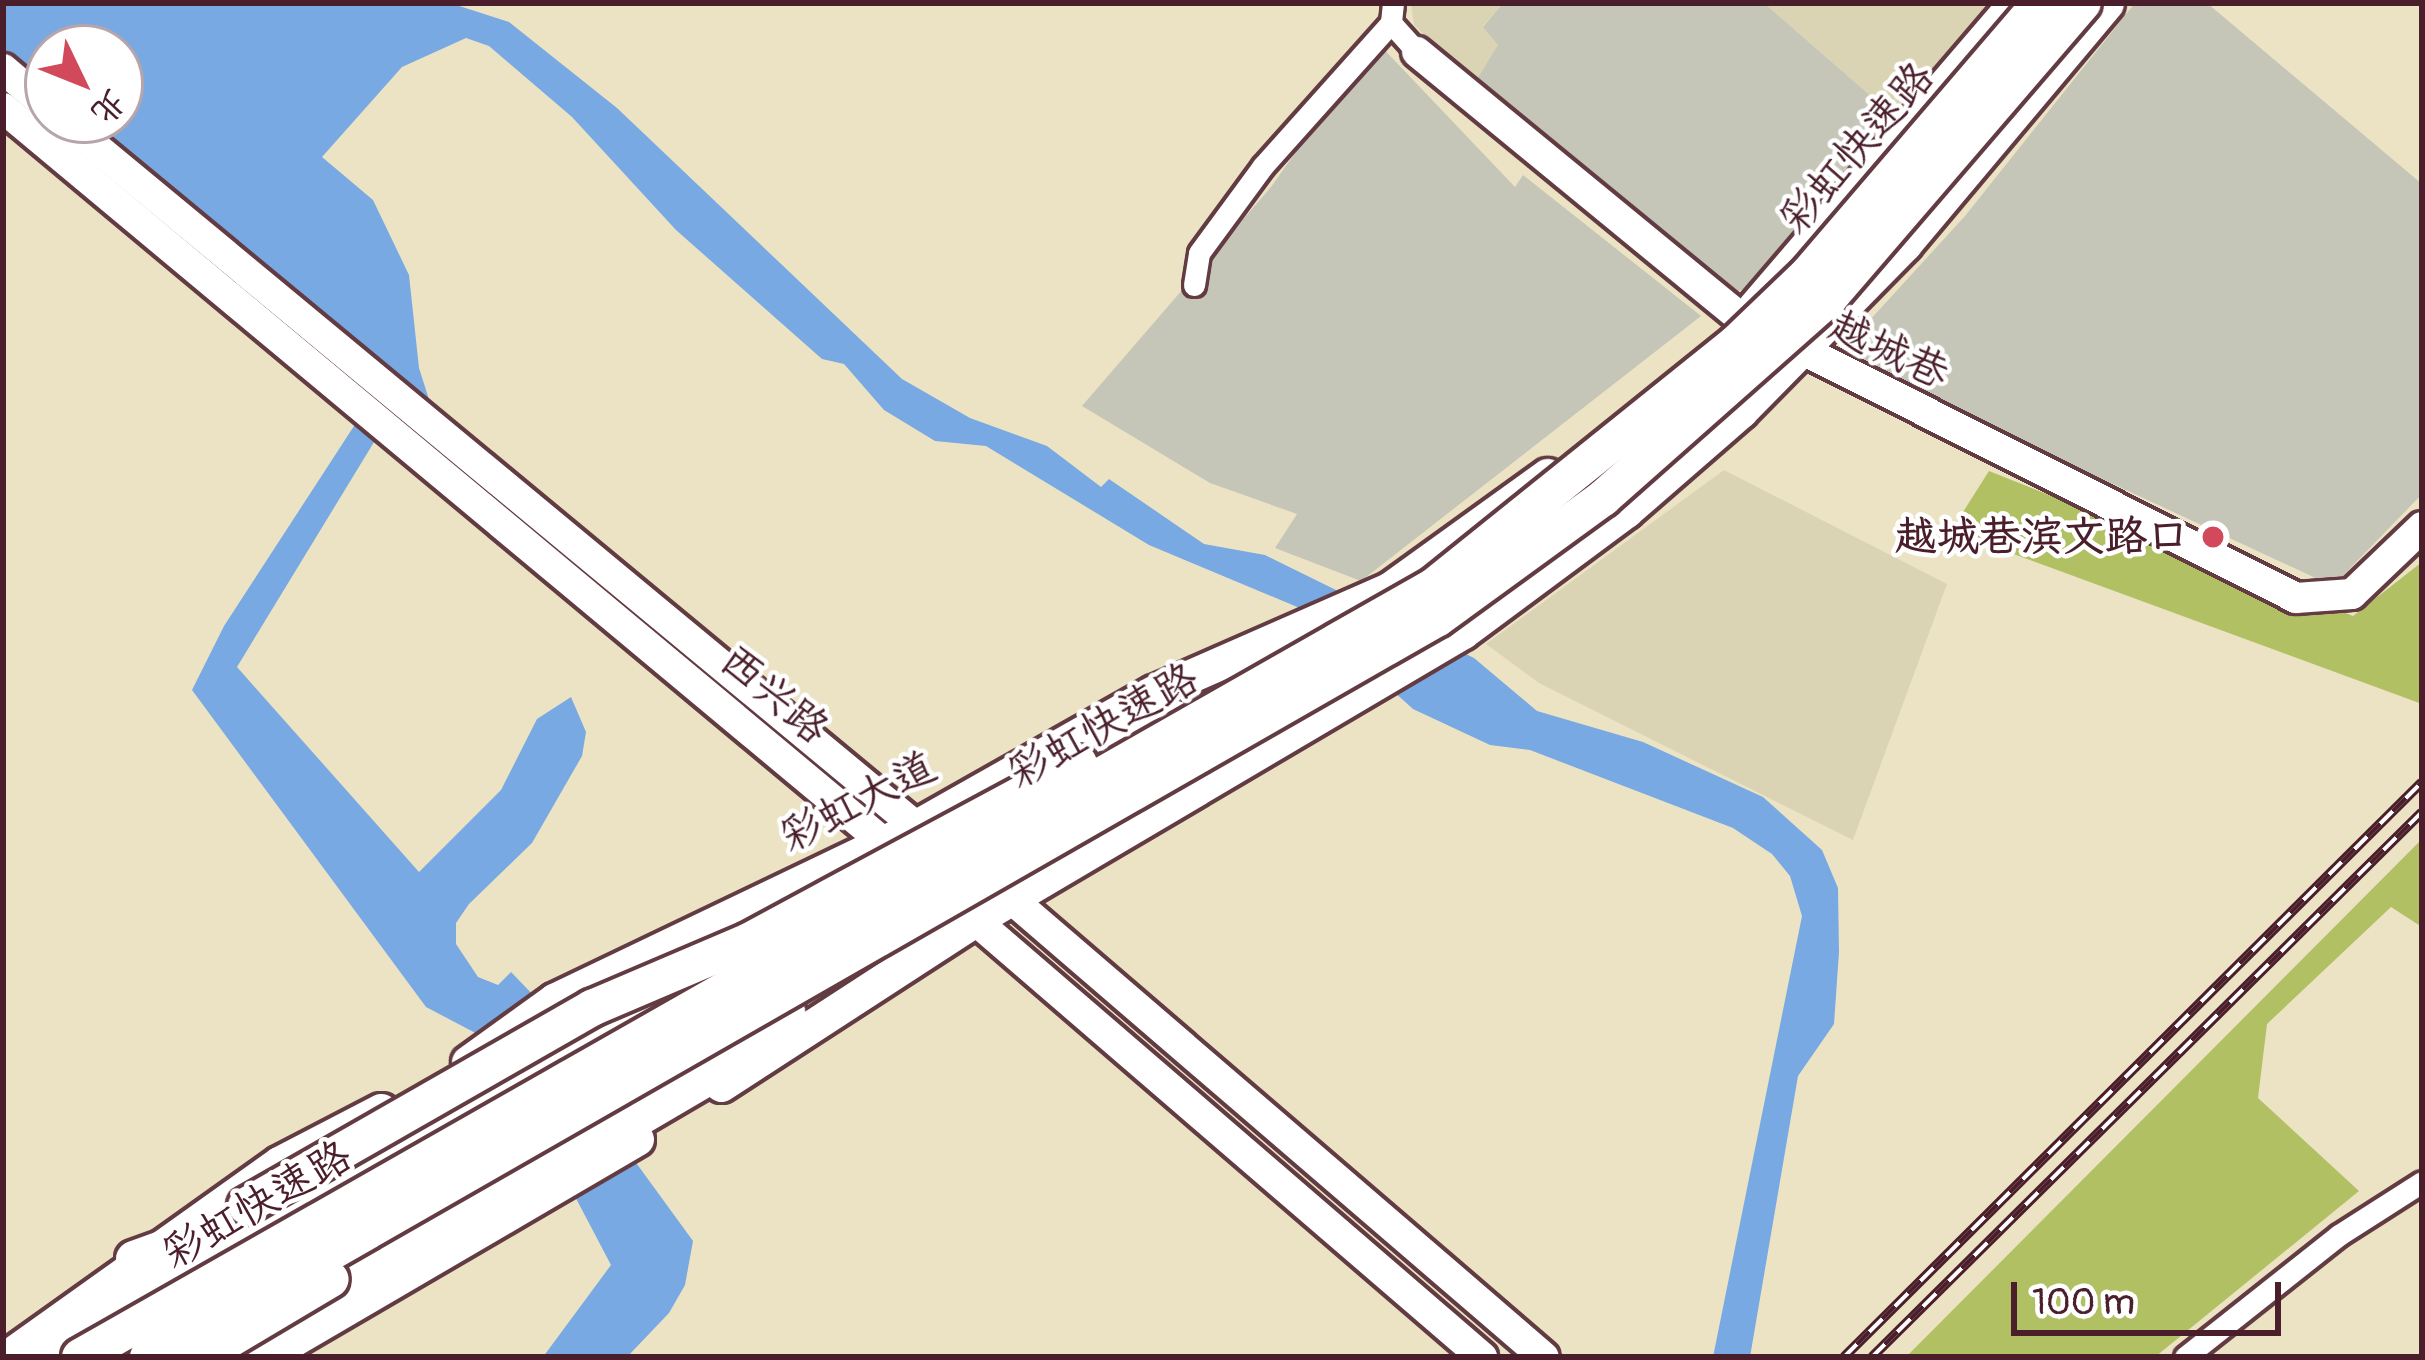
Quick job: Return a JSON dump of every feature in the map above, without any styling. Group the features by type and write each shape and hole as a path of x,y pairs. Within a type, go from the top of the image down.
{"highway":[{"name":"彩虹快速路","path":"148,1357 1306,678 1434,586 1735,344 1808,274 2040,3"},
{"name":"彩虹快速路","path":"80,1357 1306,678 1438,618 1674,439 1885,238 2083,3"},
{"path":"27,1357 747,942 1114,745 1306,678"},
{"path":"200,1357 1145,808 1306,678"},
{"path":"134,1259 196,1238 592,1008 747,942"},
{"path":"230,1357 718,1071 787,1012"}],"main road":[{"name":"彩虹大道","path":"7,1357 134,1259 279,1163 484,1053 554,1000 915,827 1154,692 1315,627 1389,589 1582,450 1742,320 2015,3"},
{"path":"264,1357 553,1190 975,920 1463,632 1626,512 1799,354 1905,244 2107,3"},
{"name":"越城巷","path":"1417,52 1742,320 1799,354 2156,522 2296,598 2352,594 2422,526"},
{"name":"西兴路","path":"3,108 975,920 1483,1357"},
{"name":"西兴路","path":"92,144 915,827 1012,898 1544,1357"}],"street":[{"path":"1195,285 1198,253 1263,166 1392,13 1417,52"},
{"path":"2185,1357 2339,1234 2422,1182"}],"shaded area":[{"path":"1411,3 1503,3 1483,26 1499,45 1474,84 1414,25"},
{"path":"1503,3 1764,3 1896,118 1759,283 1731,294 1474,84 1498,45 1483,27"},
{"path":"1764,3 1995,3 1896,118"},
{"path":"2135,3 2207,3 2422,184 2422,494 2333,586 1837,356 1965,216"},
{"path":"1375,40 1515,187 1523,175 1701,316 1361,581 1275,548 1297,514 1210,483 1082,406 1271,187"},
{"path":"1724,470 1947,584 1853,840 1539,683 1486,644"}],"green space":[{"path":"1989,471 2353,616 2422,562 2422,704 1951,531"},
{"path":"2422,839 2422,927 2391,907 2267,1024 2258,1098 2359,1191 2155,1357 1906,1357"}],"water":[{"path":"3,3 450,3 509,22 617,108 902,379 970,418 1047,446 1101,487 1109,479 1204,544 1265,555 1474,658 1537,711 1643,742 1763,797 1822,850 1838,888 1839,952 1834,1024 1798,1076 1750,1357 1713,1357 1802,916 1790,876 1772,854 1733,828 1530,750 1490,745 1413,709 1302,609 1149,545 986,446 935,441 884,410 844,364 822,359 676,230 572,117 489,46 466,38 402,67 322,157 373,200 409,275 419,368 434,415 423,448 382,429 237,667 419,872 501,790 537,719 571,697 586,732 582,756 532,843 469,904 456,923 456,944 478,977 498,985 511,972 537,999 610,1127 693,1241 685,1285 669,1313 627,1357 543,1357 611,1265 508,1069 485,1038 426,1007 192,690 224,626 367,406 278,278 256,265 189,277 169,271 35,144 144,144 144,24 24,24 24,134 3,114"}],"railway":[{"path":"1844,1357 2422,782"},
{"path":"1872,1357 2422,812"}],"place":[{"name":"越城巷滨文路口","path":"2213,537"}]}
